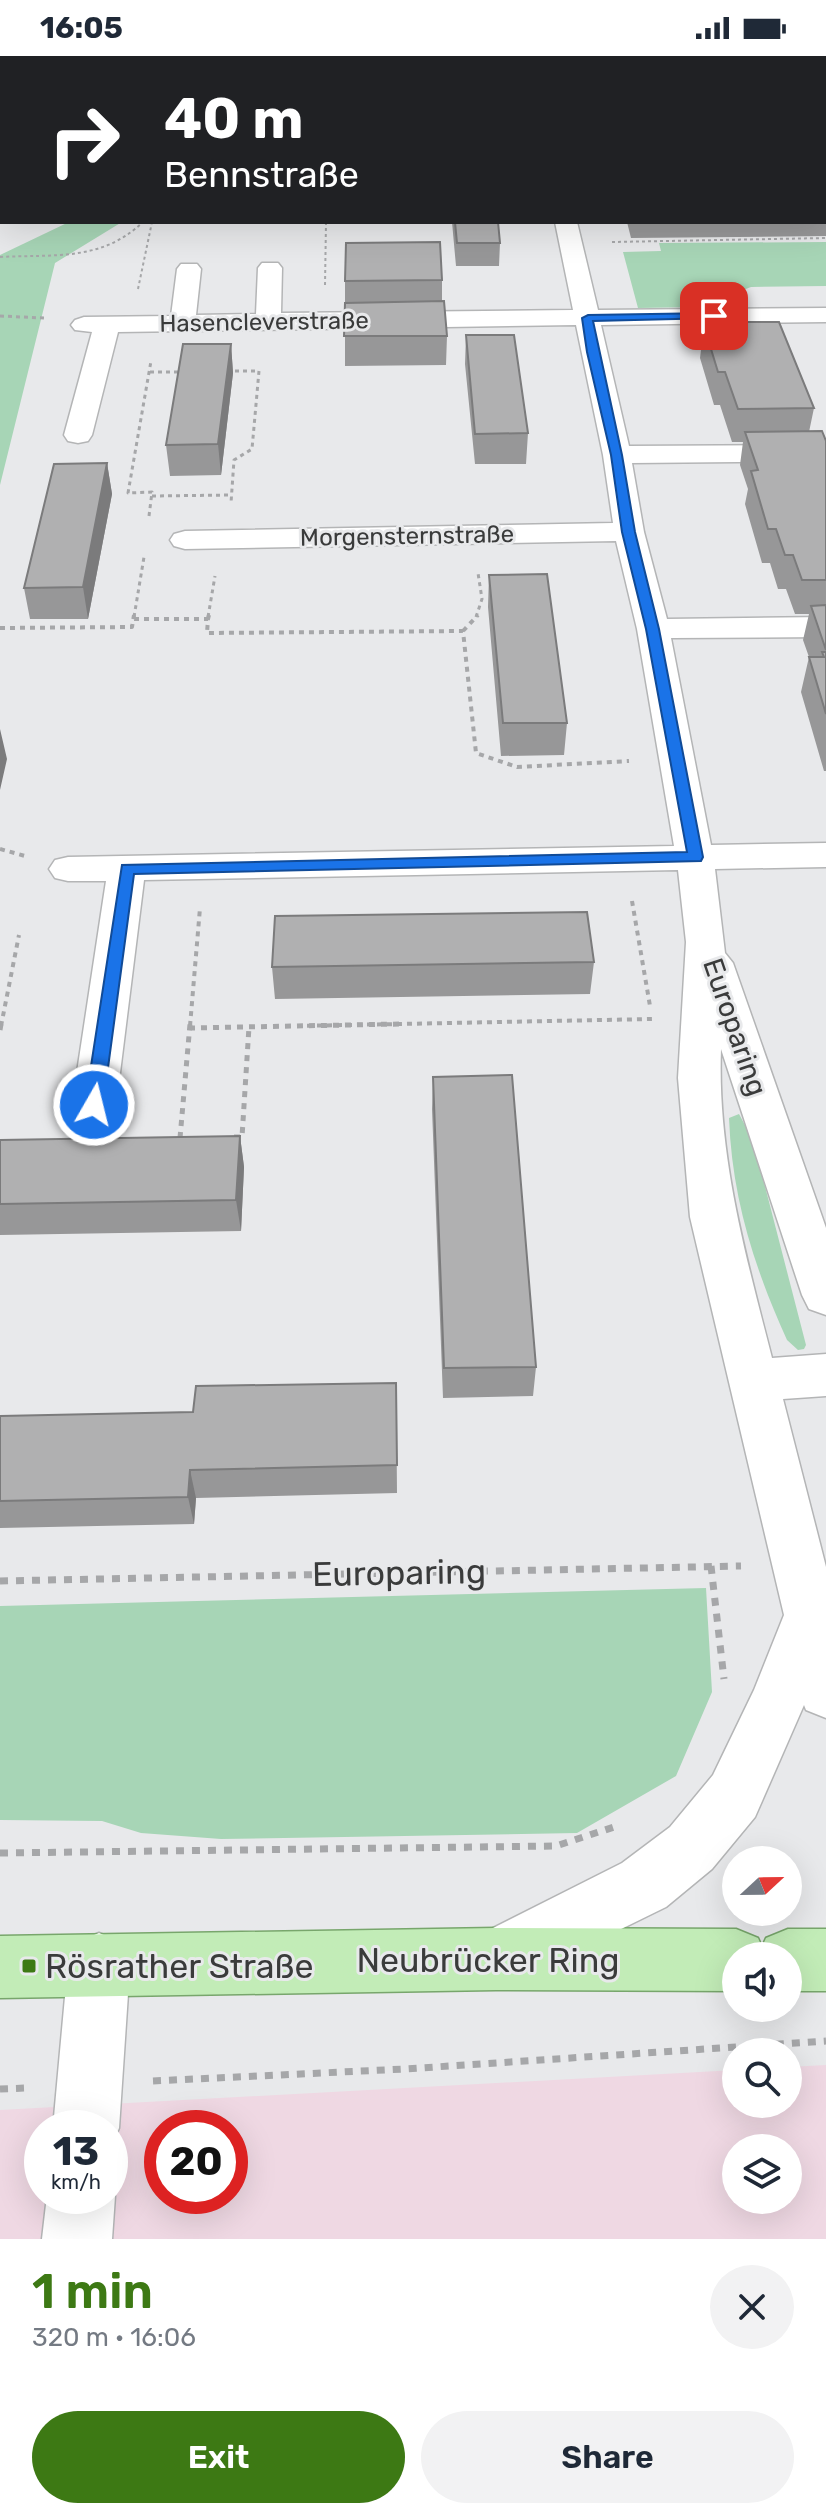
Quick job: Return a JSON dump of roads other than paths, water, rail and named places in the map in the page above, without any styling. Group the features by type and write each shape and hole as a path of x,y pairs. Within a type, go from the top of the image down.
{"main road":[{"name":"Neubrücker Ring","path":"0,1967 496,1959 722,1960"},
{"path":"802,1960 826,1960"}],"street":[{"name":"Europaring","path":"568,232 617,455 629,532 653,629 695,857 706,942 699,1078 713,1217 826,1690"},
{"path":"268,321 270,268"},
{"path":"183,322 189,269"},
{"path":"714,316 758,294 826,291"},
{"name":"Hasencleverstraße","path":"78,435 107,325 826,315"},
{"path":"617,455 826,453"},
{"name":"Morgensternstraße","path":"185,540 629,532"},
{"path":"653,629 826,627"},
{"path":"68,869 826,855"},
{"path":"94,1105 127,869"},
{"name":"Europaring","path":"706,942 826,1295"},
{"path":"753,1380 826,1375"},
{"path":"496,1959 644,1885 691,1848 734,1796 776,1705 804,1590"},
{"path":"88,2106 99,1964"},
{"path":"77,2239 79,2214"}],"place":[{"name":"Rösrather Straße","path":"29,1966"}]}
